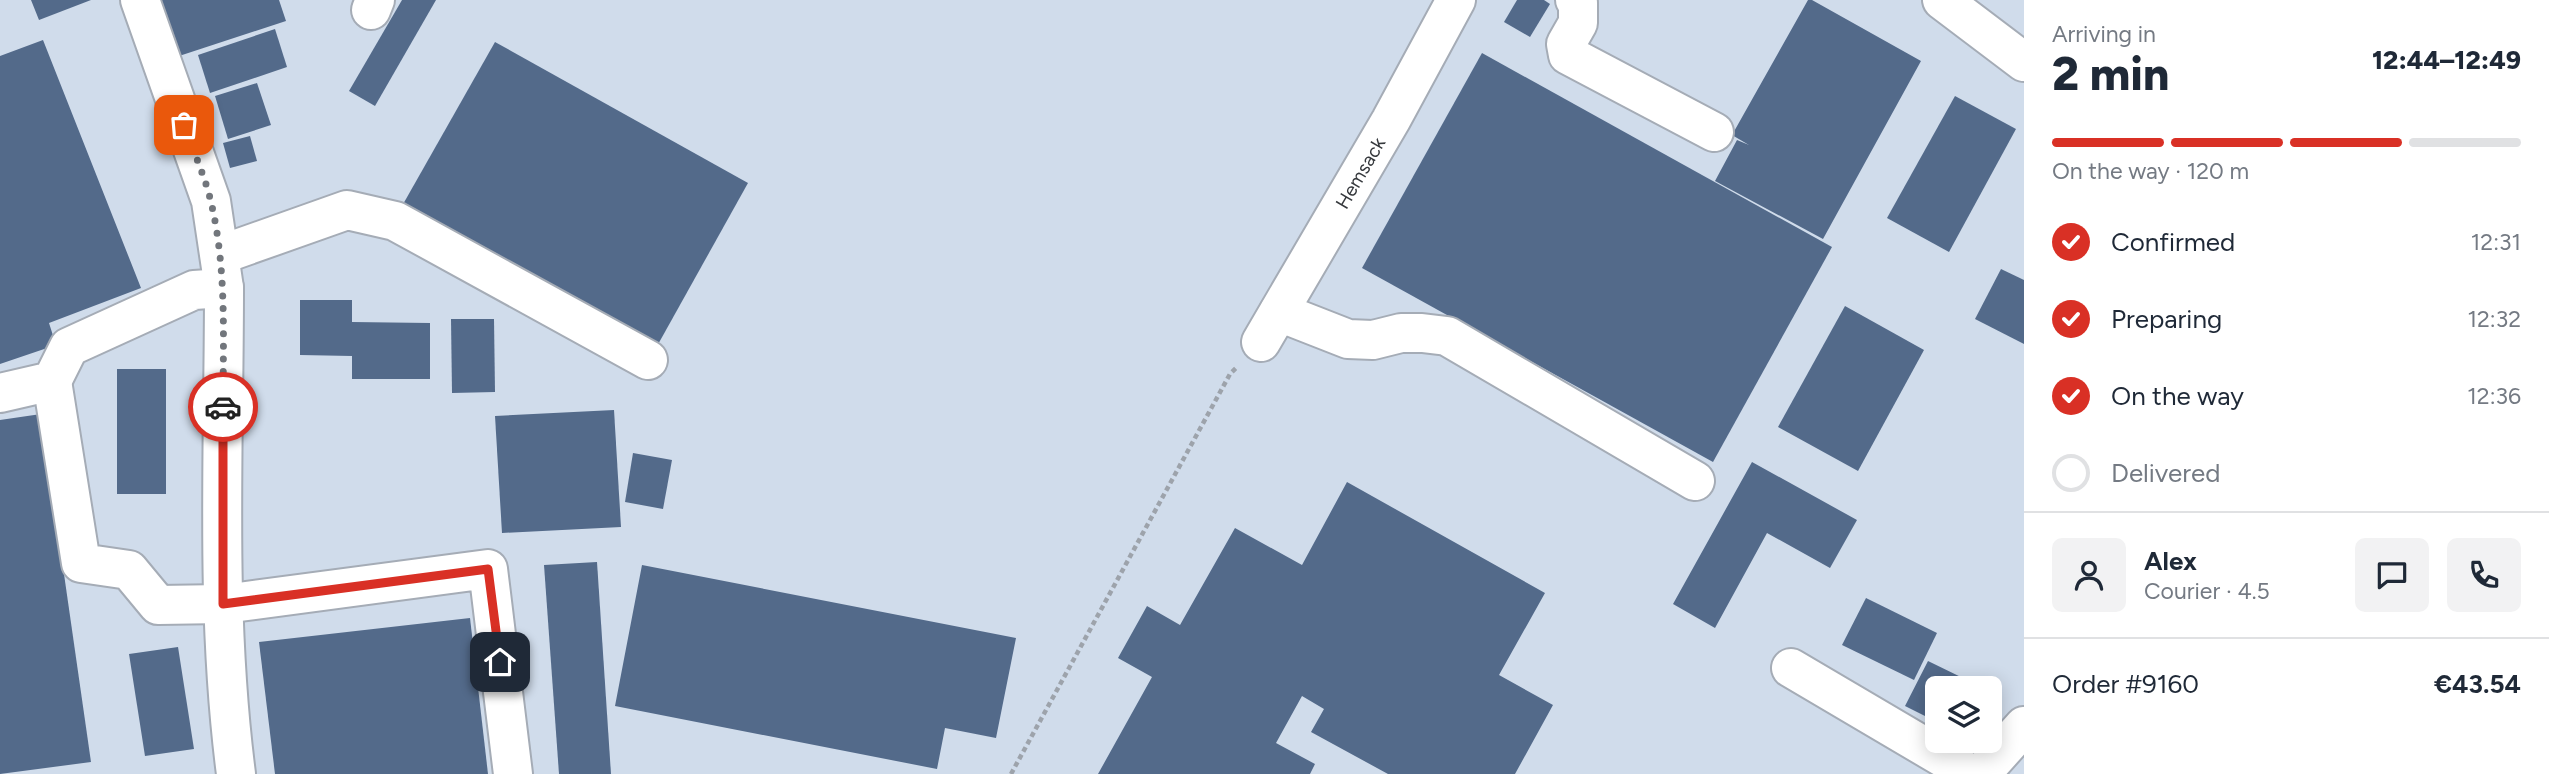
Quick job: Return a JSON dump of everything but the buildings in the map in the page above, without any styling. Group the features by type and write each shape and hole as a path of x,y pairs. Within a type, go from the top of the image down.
{"street":[{"path":"140,0 211,201 222,271 223,604 236,774"},
{"name":"Hemsack","path":"1270,327 1391,120 1456,0"},
{"path":"1575,0 1578,3 1578,23 1566,44 1567,55 1714,132"},
{"path":"1942,0 2024,62"},
{"path":"513,774 488,569 223,604 158,605 129,570 81,563 52,381 69,347 194,290 222,271 347,210 395,221 648,360"},
{"path":"1270,327 1348,339 1373,340 1412,333 1447,336 1695,481"},
{"path":"0,393 52,381"},
{"path":"1791,668 1971,774"},
{"path":"1981,774 2024,726"}],"path":[{"path":"1010,774 1230,374 1270,327"}],"shaded area":[{"path":"0,0 2024,0 2024,774 0,774"}],"way so far":[{"path":"184,125 211,201 220,255 223,288 223,407"}],"route":[{"path":"223,407 223,604 488,569 500,662"}]}
